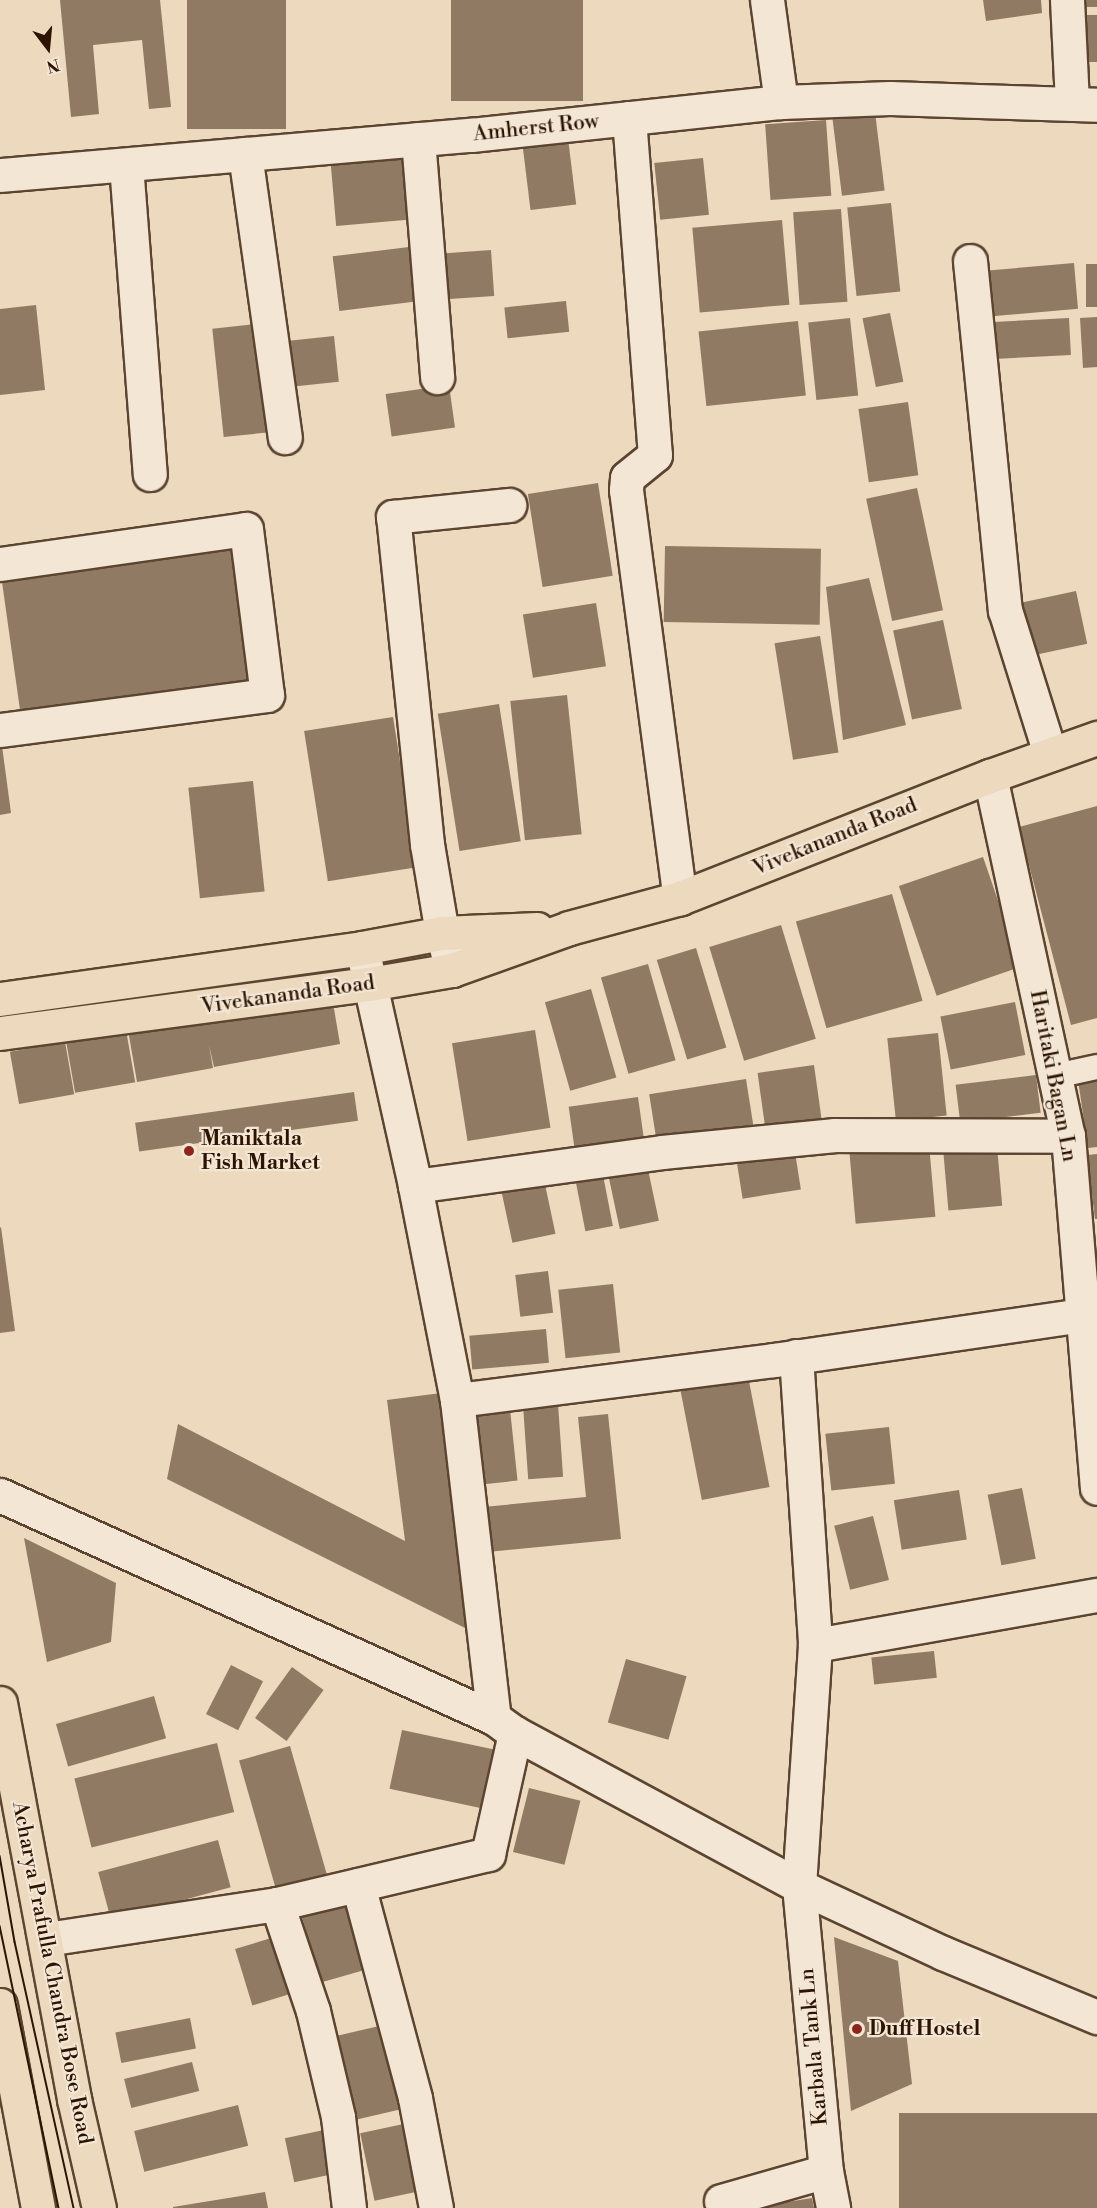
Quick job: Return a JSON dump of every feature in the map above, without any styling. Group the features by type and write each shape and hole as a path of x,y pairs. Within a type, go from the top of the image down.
{"main road":[{"name":"Vivekananda Road","path":"0,1033 369,984 452,970 569,928 680,898 990,776 1097,738"},
{"name":"Vivekananda Road","path":"0,999 362,948 442,933 569,928"},
{"name":"Acharya Prafulla Chandra Bose Road","path":"0,1703 46,1939 74,2099 99,2208"},
{"path":"0,2005 4,2053 38,2208"}],"street":[{"path":"767,0 781,102"},
{"name":"Amherst Row","path":"0,175 418,139 781,102 890,98 1085,105 1067,0"},
{"path":"629,118 655,455 627,478 626,490 680,898"},
{"path":"418,139 436,377"},
{"path":"245,154 285,437"},
{"path":"126,165 150,474"},
{"path":"970,261 1005,610 1050,754"},
{"path":"452,970 442,933 427,844 393,518 509,505"},
{"path":"0,564 246,529 267,695 0,730"},
{"name":"Haritaki Bagan Ln","path":"990,776 1068,1136 1097,1488"},
{"path":"46,1939 277,1904 488,1854 505,1726 457,1400 415,1186 362,948"},
{"path":"415,1186 662,1152 836,1135 1068,1136"},
{"path":"457,1400 796,1356 1084,1314"},
{"name":"Karbala Tank Ln","path":"796,1356 815,1645 799,1886 826,2171 833,2208"},
{"path":"0,1495 505,1726 799,1886 943,1953 1097,2017"},
{"path":"815,1645 1097,1595"},
{"path":"358,1885 415,2098 436,2208"},
{"path":"277,1904 316,2022 338,2117 350,2208"},
{"path":"721,2201 826,2171"}],"lane":[{"path":"1056,1076 1097,1067"}],"building":[{"path":"60,0 160,0 171,107 149,109 142,40 93,45 99,114 71,117"},
{"path":"187,0 286,0 286,129 187,129"},
{"path":"451,0 583,0 583,101 451,101"},
{"path":"983,0 1041,0 1042,13 986,21"},
{"path":"1083,0 1097,0 1097,7 1083,7"},
{"path":"1080,15 1097,15 1097,62 1080,62"},
{"path":"875,112 885,190 842,196 832,117"},
{"path":"826,120 831,196 770,200 765,124"},
{"path":"568,138 576,205 531,210 522,144"},
{"path":"413,152 419,219 336,226 330,159"},
{"path":"703,158 709,215 660,220 654,163"},
{"path":"891,203 900,292 857,296 847,208"},
{"path":"841,209 847,302 800,305 793,212"},
{"path":"782,220 789,305 700,313 692,228"},
{"path":"417,246 424,301 339,311 333,256"},
{"path":"491,250 494,296 438,300 435,254"},
{"path":"1074,263 1078,309 986,317 982,271"},
{"path":"1086,264 1097,264 1097,307 1086,307"},
{"path":"566,301 569,332 508,338 504,307"},
{"path":"36,305 45,390 0,395 0,309"},
{"path":"890,313 903,382 876,387 863,318"},
{"path":"1097,317 1097,367 1083,368 1080,318"},
{"path":"850,318 858,396 816,400 808,322"},
{"path":"1069,318 1071,355 990,359 988,322"},
{"path":"798,321 806,396 706,406 699,331"},
{"path":"266,323 277,431 224,437 212,329"},
{"path":"334,336 339,382 282,388 277,342"},
{"path":"449,385 455,428 392,436 386,394"},
{"path":"908,402 918,475 869,482 858,409"},
{"path":"598,483 613,576 543,587 528,494"},
{"path":"917,488 943,610 892,621 866,499"},
{"path":"233,537 253,682 21,714 0,570"},
{"path":"665,546 821,549 820,625 664,622"},
{"path":"869,578 906,725 843,740 826,587"},
{"path":"1076,591 1087,644 1027,657 1015,604"},
{"path":"596,603 606,666 533,678 523,615"},
{"path":"943,620 962,709 912,720 893,631"},
{"path":"820,636 838,753 793,760 775,643"},
{"path":"567,695 582,834 525,840 510,701"},
{"path":"499,704 521,841 460,851 438,714"},
{"path":"393,717 417,867 328,881 304,731"},
{"path":"0,746 2,746 11,813 0,815"},
{"path":"253,781 265,891 200,898 188,788"},
{"path":"1097,806 1097,1018 1071,1025 1019,827"},
{"path":"983,857 1021,967 937,996 899,886"},
{"path":"892,894 923,1001 826,1028 796,922"},
{"path":"781,925 816,1039 744,1061 709,947"},
{"path":"696,948 726,1047 687,1059 657,960"},
{"path":"648,964 676,1060 628,1074 601,978"},
{"path":"591,989 616,1077 570,1091 545,1002"},
{"path":"331,991 340,1044 214,1067 209,1045 213,1068 137,1082 128,1030"},
{"path":"1015,1002 1025,1055 951,1070 940,1017"},
{"path":"126,1030 135,1082 75,1093 66,1041"},
{"path":"535,1030 550,1128 468,1141 452,1043"},
{"path":"938,1033 947,1116 896,1121 887,1038"},
{"path":"65,1042 74,1094 19,1104 10,1052"},
{"path":"814,1065 822,1119 765,1127 758,1073"},
{"path":"1036,1075 1041,1113 960,1123 956,1085"},
{"path":"1097,1077 1097,1147 1088,1148 1078,1080"},
{"path":"746,1079 754,1127 657,1143 649,1094"},
{"path":"354,1092 358,1121 139,1151 135,1123"},
{"path":"638,1097 644,1142 575,1151 569,1107"},
{"path":"929,1144 935,1217 856,1224 849,1151"},
{"path":"794,1146 801,1189 743,1199 736,1155"},
{"path":"997,1146 1002,1206 948,1210 943,1151"},
{"path":"1097,1154 1097,1219 1095,1219 1087,1155"},
{"path":"646,1160 659,1221 620,1229 607,1168"},
{"path":"602,1170 613,1226 585,1231 575,1175"},
{"path":"543,1175 555,1234 512,1243 500,1184"},
{"path":"0,1228 15,1331 0,1333"},
{"path":"548,1271 553,1313 520,1317 515,1275"},
{"path":"613,1284 620,1353 566,1358 558,1290"},
{"path":"546,1329 549,1363 472,1370 469,1336"},
{"path":"748,1376 770,1487 702,1500 680,1389"},
{"path":"441,1393 467,1629 167,1479 178,1424 405,1541 387,1400"},
{"path":"558,1404 563,1477 528,1479 523,1406"},
{"path":"510,1409 518,1481 472,1485 464,1414"},
{"path":"608,1414 621,1539 488,1552 483,1507 586,1497 578,1417"},
{"path":"889,1427 895,1484 831,1490 825,1434"},
{"path":"1022,1488 1036,1559 1001,1565 988,1495"},
{"path":"959,1490 967,1539 902,1550 894,1500"},
{"path":"873,1516 889,1580 850,1590 834,1526"},
{"path":"24,1538 116,1583 111,1642 47,1662"},
{"path":"934,1651 937,1678 874,1684 871,1658"},
{"path":"626,1659 687,1676 668,1740 608,1722"},
{"path":"231,1665 263,1681 238,1730 206,1714"},
{"path":"292,1667 324,1690 287,1741 255,1718"},
{"path":"154,1696 166,1738 68,1766 56,1724"},
{"path":"402,1730 505,1752 492,1811 390,1789"},
{"path":"217,1743 234,1812 92,1847 74,1779"},
{"path":"290,1746 331,1887 280,1902 239,1761"},
{"path":"529,1788 580,1801 564,1865 513,1852"},
{"path":"218,1840 231,1887 111,1919 98,1872"},
{"path":"347,1896 368,1969 321,1983 300,1910"},
{"path":"281,1935 298,1991 252,2005 235,1949"},
{"path":"834,1937 898,1961 912,2084 851,2111"},
{"path":"190,2018 196,2048 121,2063 115,2033"},
{"path":"388,2024 407,2108 356,2120 336,2036"},
{"path":"192,2062 199,2091 131,2108 124,2079"},
{"path":"238,2105 248,2146 144,2172 134,2131"},
{"path":"899,2113 1097,2113 1097,2208 899,2208"},
{"path":"413,2122 427,2189 375,2201 360,2133"},
{"path":"324,2130 333,2174 294,2182 285,2138"},
{"path":"265,2192 268,2208 173,2208 173,2207"},
{"path":"812,2198 814,2208 755,2208 755,2207"}],"tram line":[{"path":"0,1856 15,1942 74,2208"},
{"path":"0,1926 59,2208"}],"place":[{"name":"Maniktala Fish Market","path":"189,1151"},
{"name":"Duff Hostel","path":"857,2029"}]}
